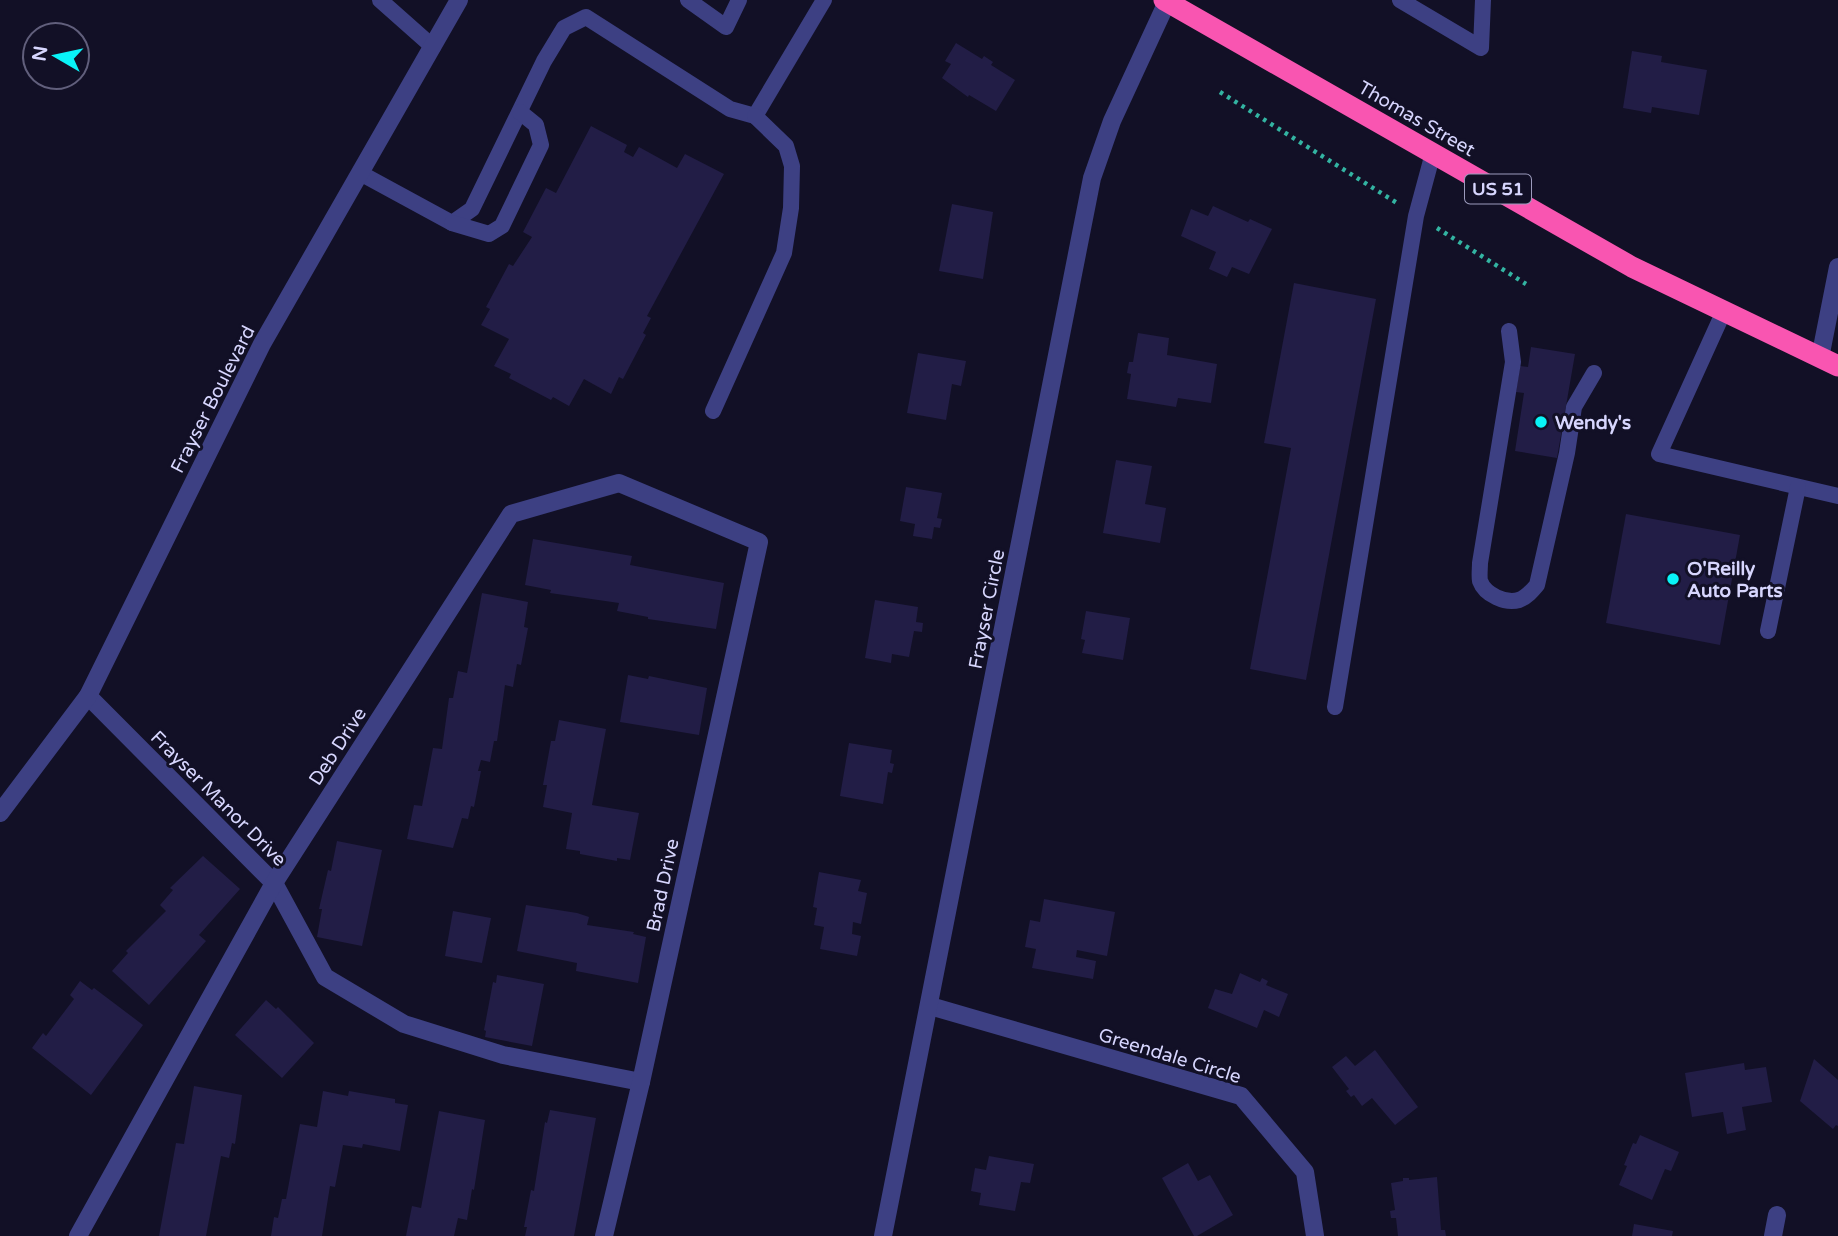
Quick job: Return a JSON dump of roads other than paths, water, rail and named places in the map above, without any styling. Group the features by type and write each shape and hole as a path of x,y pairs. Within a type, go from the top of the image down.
{"highway":[{"name":"Thomas Street","path":"1165,1 1632,267 1829,362"}],"street":[{"name":"Frayser Boulevard","path":"0,813 88,696 262,344 460,0"},
{"name":"Frayser Circle","path":"883,1236 1092,178 1112,121 1165,1"},
{"path":"1829,362 1838,267"},
{"name":"Deb Drive","path":"78,1236 274,883 512,514 619,483 759,542"},
{"name":"Brad Drive","path":"604,1236 641,1082 759,542"},
{"name":"Frayser Manor Drive","path":"88,696 274,883 325,977 404,1024 503,1055 641,1082"},
{"name":"Greendale Circle","path":"930,1006 1241,1096 1305,1172 1315,1236"},
{"path":"1773,1236 1777,1215"}],"lane":[{"path":"380,0 433,47"},
{"path":"688,0 726,27 739,0"},
{"path":"755,116 824,0"},
{"path":"1400,0 1481,48 1483,0"},
{"path":"452,223 472,209 544,61 565,28 586,17 730,109 755,116 786,146 792,166 791,208 784,253 713,411"},
{"path":"360,173 452,223 489,234 502,226 541,145 536,125 520,112"},
{"path":"1335,707 1416,216 1433,153"},
{"path":"1724,311 1659,454 1838,496"},
{"path":"1509,331 1513,362 1479,563 1480,581 1487,591 1496,597 1510,601 1521,599 1537,585 1567,453 1574,407 1594,373"},
{"path":"1768,631 1798,487"}],"place":[{"name":"Wendy's","path":"1541,422"},
{"name":"O'Reilly Auto Parts","path":"1673,579"}]}
